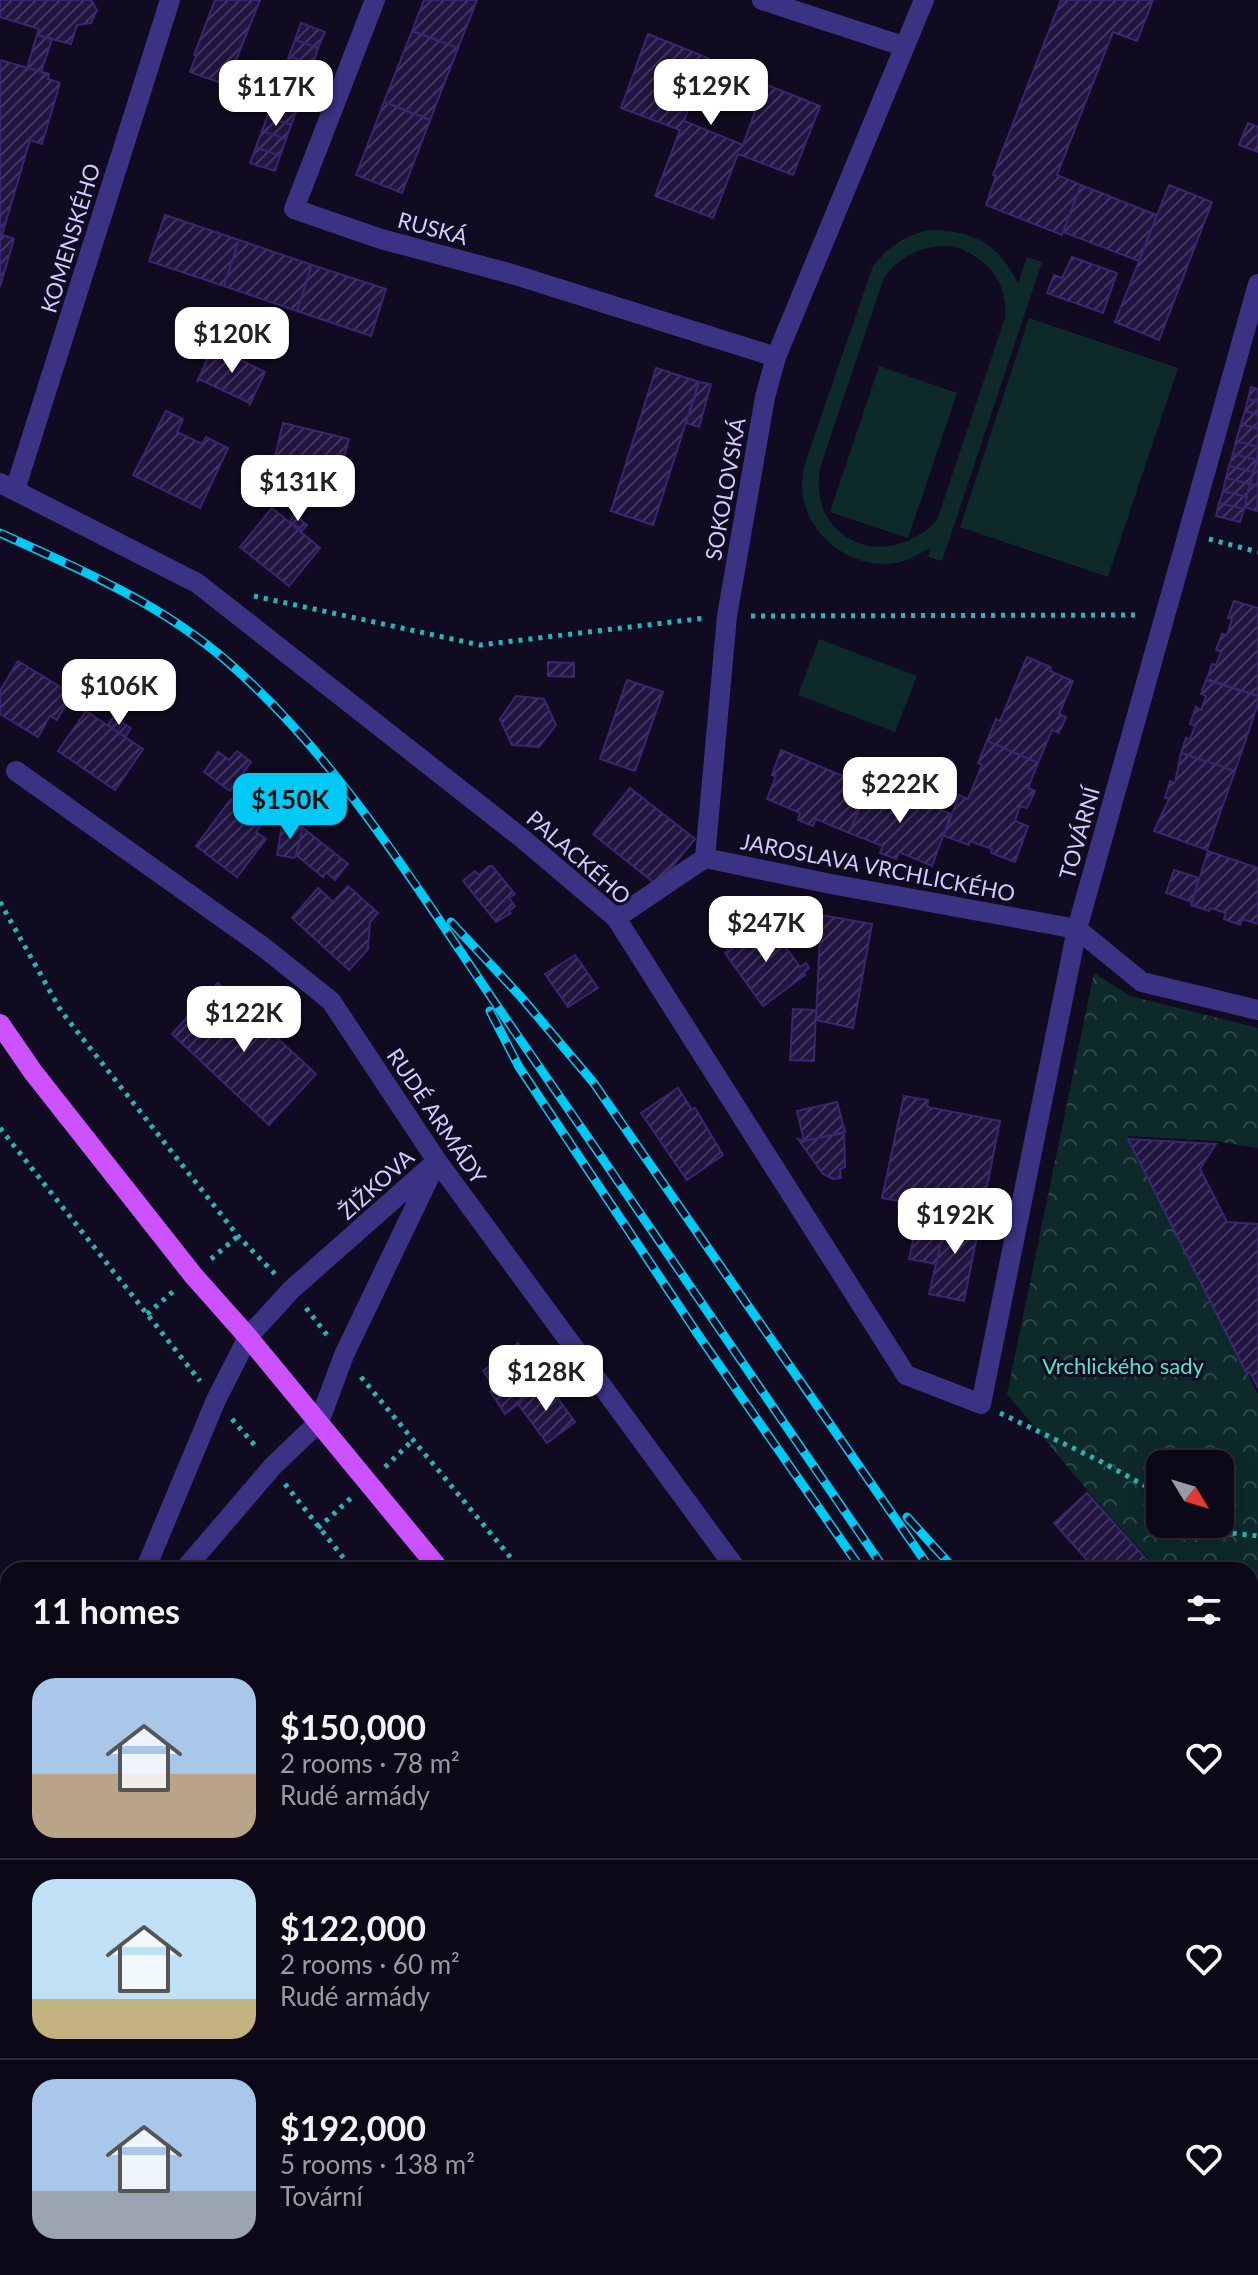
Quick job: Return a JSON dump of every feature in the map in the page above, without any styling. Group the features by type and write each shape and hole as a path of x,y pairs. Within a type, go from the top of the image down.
{"main road":[{"path":"0,1024 33,1072 193,1275 433,1562"}],"street":[{"name":"KOMENSKÉHO","path":"8,487 170,0"},
{"name":"RUSKÁ","path":"375,0 294,209 381,239 512,274 776,357"},
{"path":"762,0 903,46"},
{"name":"SOKOLOVSKÁ","path":"705,858 727,616 765,397 776,357 924,0"},
{"name":"TOVÁRNÍ","path":"981,1404 1077,929 1258,284"},
{"name":"PALACKÉHO","path":"8,487 197,583 523,839 616,918 906,1375 981,1404"},
{"name":"RUDÉ ARMÁDY","path":"16,771 262,946 331,1001 437,1161 731,1562"},
{"path":"616,918 705,858"},
{"name":"JAROSLAVA VRCHLICKÉHO","path":"705,858 1077,929 1142,982 1258,1010"},
{"name":"ŽIŽKOVA","path":"148,1562 216,1400 248,1337 291,1290 437,1161"},
{"name":"ŽIŽKOVA","path":"191,1562 273,1466 319,1422 344,1355 437,1161"}],"path":[{"path":"1189,534 1258,552"},
{"path":"242,593 480,645 727,616 1166,615"},
{"path":"0,902 61,1011 238,1236 291,1290 514,1562"},
{"path":"0,1128 216,1400 273,1466 346,1562"},
{"path":"981,1404 1146,1486"},
{"path":"1234,1533 1258,1536"}],"green space":[{"path":"928,230 958,233 982,242 1002,258 1018,284 1027,257 1042,262 942,561 928,557 930,548 900,562 879,564 846,554 820,532 804,502 802,479 873,266 897,243","holes":["952,246 964,250 993,272 1003,293 1005,318 937,520 916,536 895,545 873,546 854,541 837,529 825,513 819,491 821,465 884,278 905,257 922,249"]},
{"path":"1029,318 1178,368 1108,577 960,527"},
{"path":"879,366 957,393 908,538 830,512"},
{"path":"819,639 917,676 895,732 798,695"},
{"name":"Vrchlického sady","path":"1094,973 1130,996 1258,1028 1258,1148 1215,1141 1128,1136 1258,1394 1258,1562 1151,1562 1007,1394"}],"building":[{"path":"0,0 91,0 97,10 91,23 77,25 71,44 37,35 39,29 0,17"},
{"path":"215,0 260,0 226,85 190,72"},
{"path":"424,0 477,0 458,48 412,31"},
{"path":"1061,0 1153,0 1137,41 1113,32 1057,175 1081,185 1062,235 986,205 996,176 993,175"},
{"path":"301,23 325,32 318,48 295,40"},
{"path":"412,31 458,48 430,120 384,102"},
{"path":"648,34 708,58 684,121 743,145 765,84 820,106 793,175 738,154 713,218 655,196 680,130 621,108"},
{"path":"37,35 52,39 41,72 27,68"},
{"path":"295,40 318,48 313,65 289,56"},
{"path":"289,56 313,65 307,82 283,73"},
{"path":"0,60 49,74 48,79 60,83 42,144 30,140 2,235 14,239 0,287"},
{"path":"283,73 307,82 301,98 277,89"},
{"path":"277,89 301,98 296,112 272,103"},
{"path":"384,102 430,120 402,193 356,175"},
{"path":"272,103 296,112 291,125 267,117"},
{"path":"267,117 291,125 286,139 262,131"},
{"path":"1248,123 1258,127 1258,152 1239,145"},
{"path":"262,131 286,139 280,156 256,147"},
{"path":"256,147 280,156 275,171 250,163"},
{"path":"1081,185 1157,215 1139,261 1063,232"},
{"path":"1169,185 1212,202 1159,340 1115,322"},
{"path":"165,215 239,240 224,286 149,261"},
{"path":"239,240 312,265 297,311 224,286"},
{"path":"1072,257 1117,273 1103,313 1047,293 1054,275 1062,278"},
{"path":"312,265 386,289 371,336 297,311"},
{"path":"213,347 265,372 249,406 250,403 199,379 197,382"},
{"path":"656,368 699,382 653,525 611,511"},
{"path":"699,382 711,384 699,427 686,423"},
{"path":"1251,387 1258,389 1258,402 1248,399"},
{"path":"1248,399 1258,402 1258,415 1245,411"},
{"path":"166,411 183,419 177,432 202,444 206,437 228,448 200,508 133,475"},
{"path":"1245,411 1258,415 1258,429 1241,424"},
{"path":"283,423 349,439 340,473 352,476 347,493 321,487 325,470 275,457"},
{"path":"1241,424 1258,429 1258,447 1236,441"},
{"path":"1236,441 1258,447 1257,460 1233,454"},
{"path":"1233,454 1257,460 1253,472 1229,466"},
{"path":"1258,460 1258,486 1250,484"},
{"path":"1229,466 1253,472 1250,484 1226,478"},
{"path":"1226,478 1250,484 1247,497 1223,491"},
{"path":"1250,484 1258,486 1257,511 1244,507"},
{"path":"1223,491 1247,497 1244,509 1219,503"},
{"path":"1219,503 1244,509 1240,522 1216,516"},
{"path":"272,508 320,548 289,586 240,547"},
{"path":"294,515 307,525 302,531 290,521"},
{"path":"1234,601 1258,608 1258,696 1207,679 1212,664 1216,665 1221,652 1216,650 1222,634 1227,635 1232,619 1228,618"},
{"path":"1027,657 1073,681 1059,714 1066,717 1059,733 1052,730 1038,763 987,741 996,719 1000,721"},
{"path":"18,661 72,694 57,720 50,716 38,737 0,714 0,691"},
{"path":"548,662 574,663 574,677 548,676"},
{"path":"627,680 663,692 635,771 600,759"},
{"path":"1206,680 1258,696 1235,771 1181,753 1186,738 1190,739 1195,726 1190,724 1196,707 1201,710 1206,696 1201,694"},
{"path":"516,696 544,699 556,725 539,747 512,745 500,719"},
{"path":"86,711 143,749 115,790 58,751"},
{"path":"113,717 131,728 125,737 108,725"},
{"path":"987,741 1038,763 1028,788 1035,791 1027,808 1020,806 1015,821 1028,826 1015,862 991,853 992,849 944,836 959,795 968,799 982,765 978,763"},
{"path":"781,750 845,777 847,773 871,782 849,833 816,819 813,826 798,820 800,813 767,799"},
{"path":"237,751 251,762 230,791 204,772 218,752 229,760"},
{"path":"1181,753 1235,771 1207,850 1154,831 1169,799 1165,798 1170,781 1175,783"},
{"path":"871,782 891,790 889,794 951,814 932,866 899,852 896,859 880,853 883,846 849,833"},
{"path":"630,788 695,839 657,885 593,834"},
{"path":"231,799 263,823 256,832 266,839 237,877 196,846"},
{"path":"282,825 303,828 294,858 277,855"},
{"path":"303,828 348,864 335,880 326,872 323,877 296,855"},
{"path":"1208,851 1258,868 1258,924 1242,919 1240,925 1224,919 1226,913 1191,905"},
{"path":"489,866 515,894 509,898 515,906 509,911 511,913 496,922 463,881 475,871 479,875"},
{"path":"1174,870 1199,878 1192,902 1166,893"},
{"path":"348,886 378,913 370,922 368,949 349,970 292,918 318,888 333,902"},
{"path":"821,915 872,924 853,1028 816,1020"},
{"path":"768,923 800,967 806,963 809,968 803,973 805,975 763,1006 725,953"},
{"path":"575,955 598,988 568,1007 545,974"},
{"path":"218,983 316,1074 269,1125 172,1034"},
{"path":"793,1009 816,1010 814,1061 790,1060"},
{"path":"678,1088 692,1110 695,1108 723,1155 687,1180 641,1113"},
{"path":"904,1096 928,1100 927,1107 1000,1121 981,1216 882,1198"},
{"path":"837,1102 845,1132 804,1141 797,1111"},
{"path":"844,1133 845,1167 840,1169 841,1178 833,1179 823,1174 798,1139 804,1141"},
{"path":"1128,1139 1216,1144 1200,1169 1227,1222 1258,1224 1258,1388 1250,1372 1247,1374"},
{"path":"948,1211 981,1216 964,1301 929,1294"},
{"path":"916,1227 943,1232 936,1264 909,1259"},
{"path":"518,1343 546,1382 505,1414 490,1391 495,1388 483,1371"},
{"path":"546,1382 575,1422 547,1443 518,1404"},
{"path":"1087,1493 1149,1562 1089,1562 1054,1523"}],"railway":[{"path":"0,533 119,589 176,623 229,663 308,743 411,878 879,1562"},
{"path":"451,922 521,997 593,1082 925,1562"},
{"path":"490,1011 519,1067 699,1336 856,1562"},
{"path":"907,1517 948,1562"}]}
